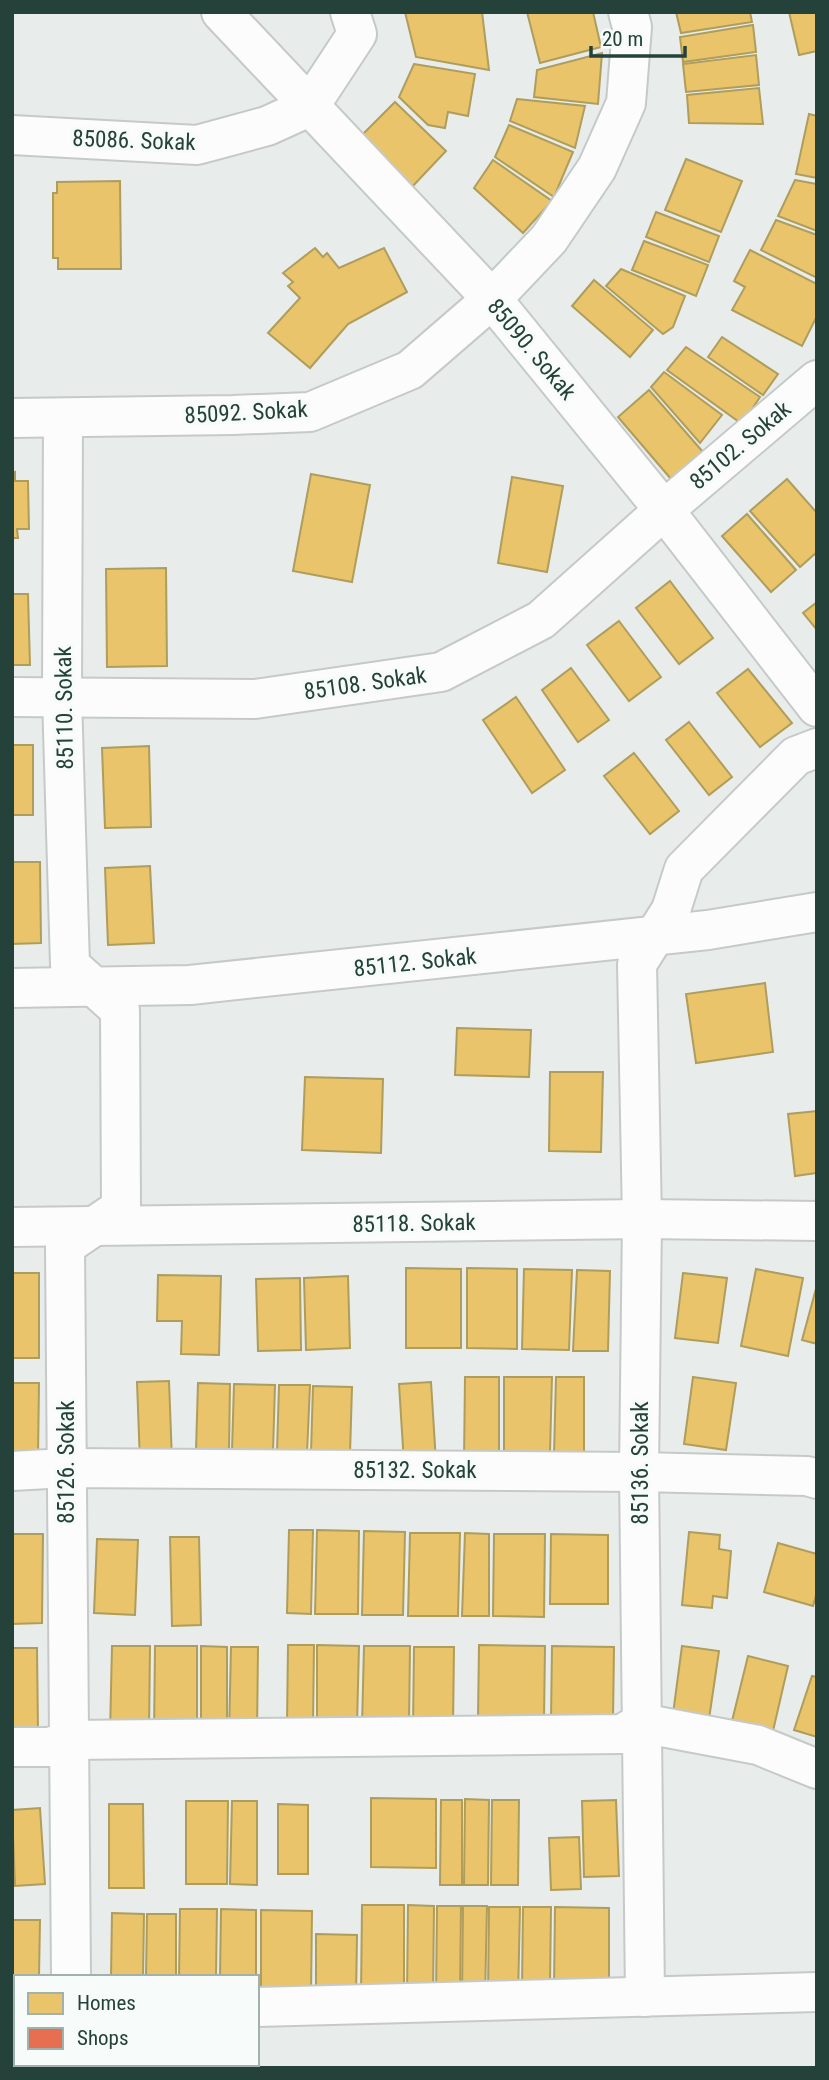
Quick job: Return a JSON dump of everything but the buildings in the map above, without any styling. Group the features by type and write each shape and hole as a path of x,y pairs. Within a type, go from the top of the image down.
{"street":[{"name":"85090. Sokak","path":"221,12 492,299 664,510 817,707"},
{"path":"309,107 356,34 351,12"},
{"name":"85092. Sokak","path":"12,418 310,412 410,370 492,299 549,239 597,168 626,103 632,27 628,12"},
{"name":"85086. Sokak","path":"12,135 197,145 267,126 309,107"},
{"name":"85102. Sokak","path":"664,510 817,380"},
{"name":"85110. Sokak","path":"63,418 62,697 70,965 94,989"},
{"name":"85108. Sokak","path":"12,697 255,699 441,672 541,620 664,510"},
{"name":"85136. Sokak","path":"645,1997 640,1723 642,1219 638,964 671,910 684,869 796,756 817,748"},
{"name":"85112. Sokak","path":"12,989 190,985 708,930 817,912"},
{"name":"85126. Sokak","path":"71,1975 65,1246 121,1208 120,1010 94,989"},
{"name":"85118. Sokak","path":"12,1227 642,1219 817,1221"},
{"name":"85132. Sokak","path":"12,1472 66,1468 639,1472 807,1476 817,1479"},
{"path":"12,1747 50,1747 70,1740 622,1734 640,1723 758,1745 817,1769"},
{"path":"259,2007 817,1992"}]}
